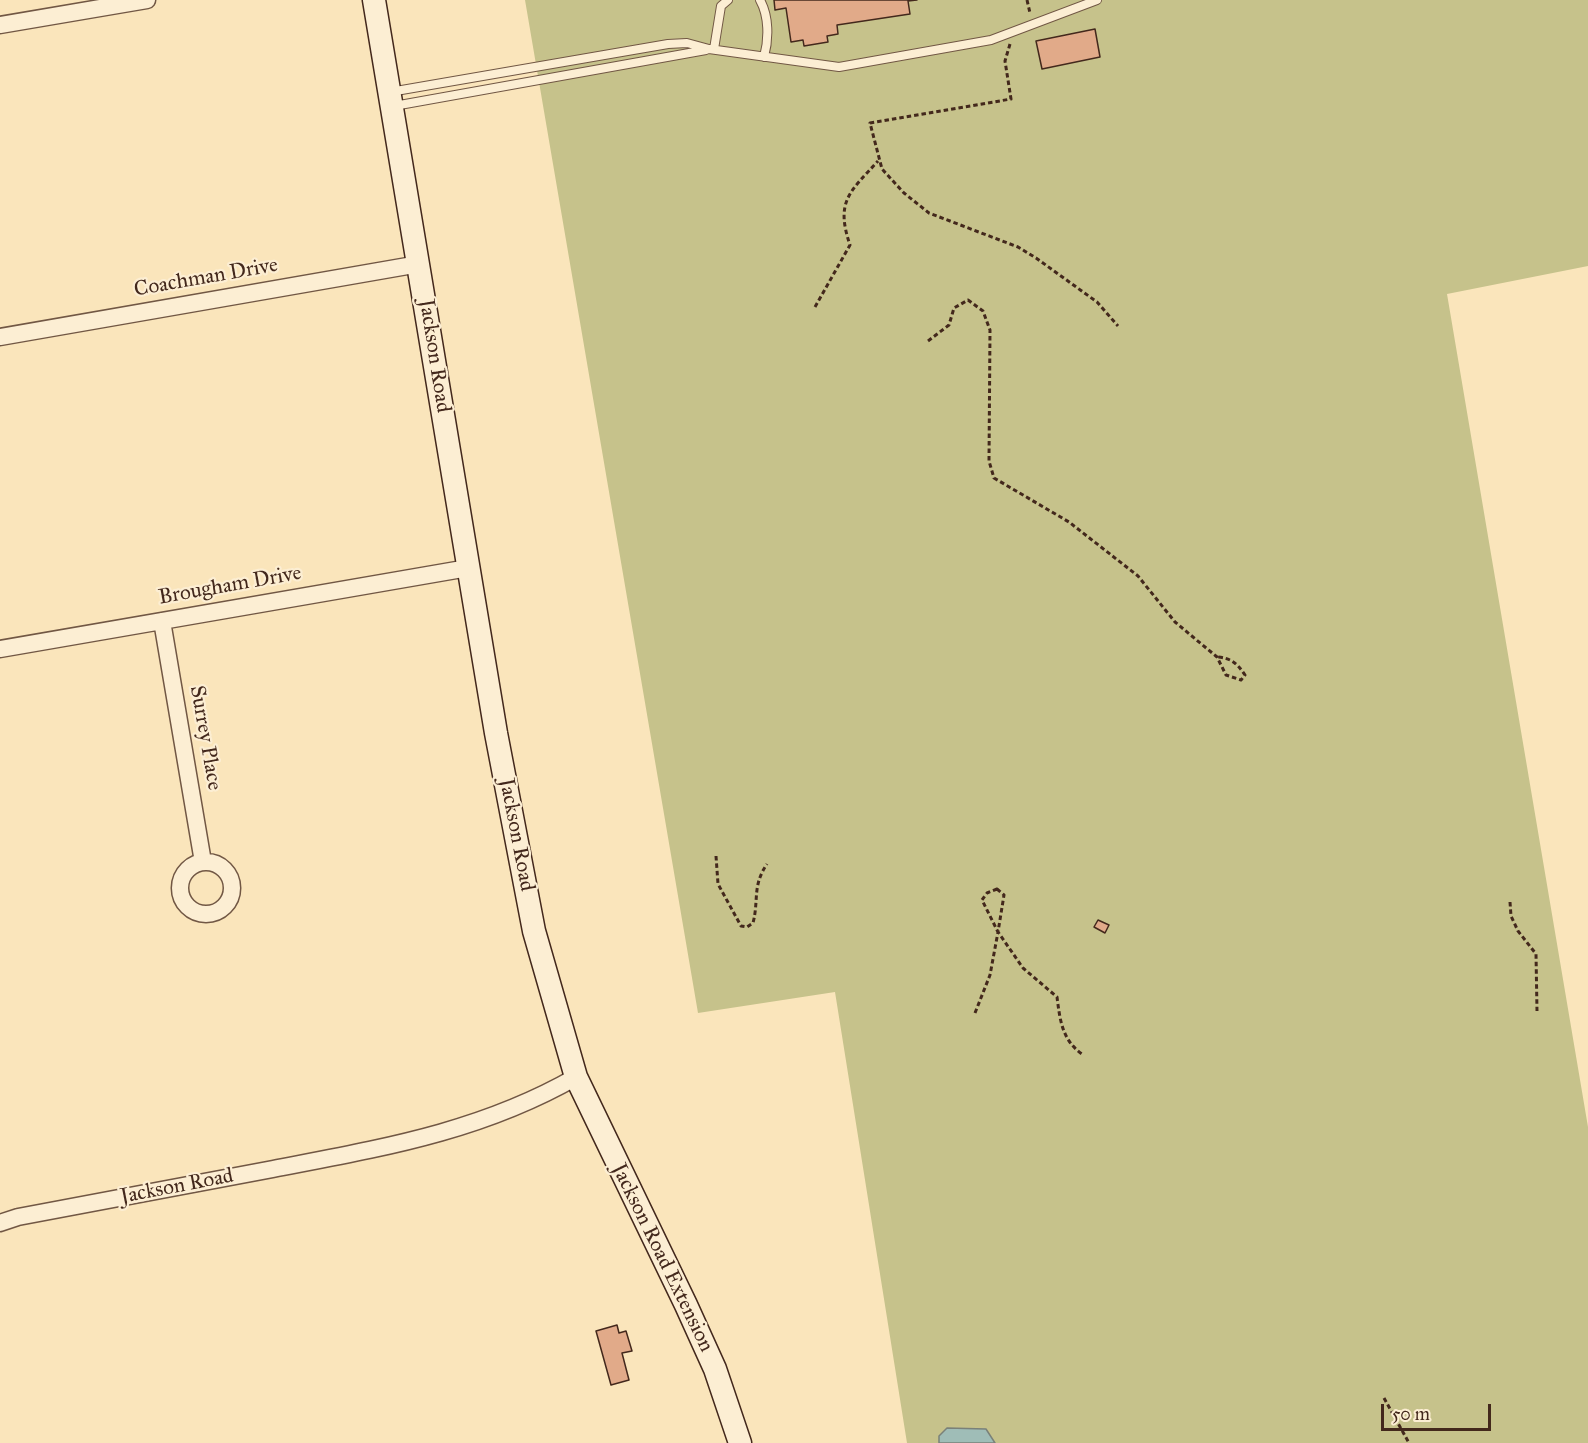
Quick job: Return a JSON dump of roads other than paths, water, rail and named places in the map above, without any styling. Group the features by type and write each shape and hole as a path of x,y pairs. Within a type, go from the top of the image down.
{"street":[{"path":"0,25 147,0"},
{"name":"Jackson Road","path":"0,1223 18,1217 433,1137 526,1104 576,1077 534,931 496,733 374,0"},
{"name":"Coachman Drive","path":"0,337 419,264"},
{"name":"Brougham Drive","path":"0,648 468,568"},
{"name":"Surrey Place","path":"162,621 203,862"},
{"name":"Jackson Road Extension","path":"576,1077 715,1369 740,1443"}],"lane":[{"path":"712,49 719,23 720,6 728,0"},
{"path":"760,0 764,7 768,37 764,57"},
{"path":"391,99 668,44 687,43 712,49 839,67 991,39 1097,0"},
{"path":"391,99 712,49"}],"water":[{"path":"947,1428 986,1429 995,1443 939,1443 939,1436"}]}
